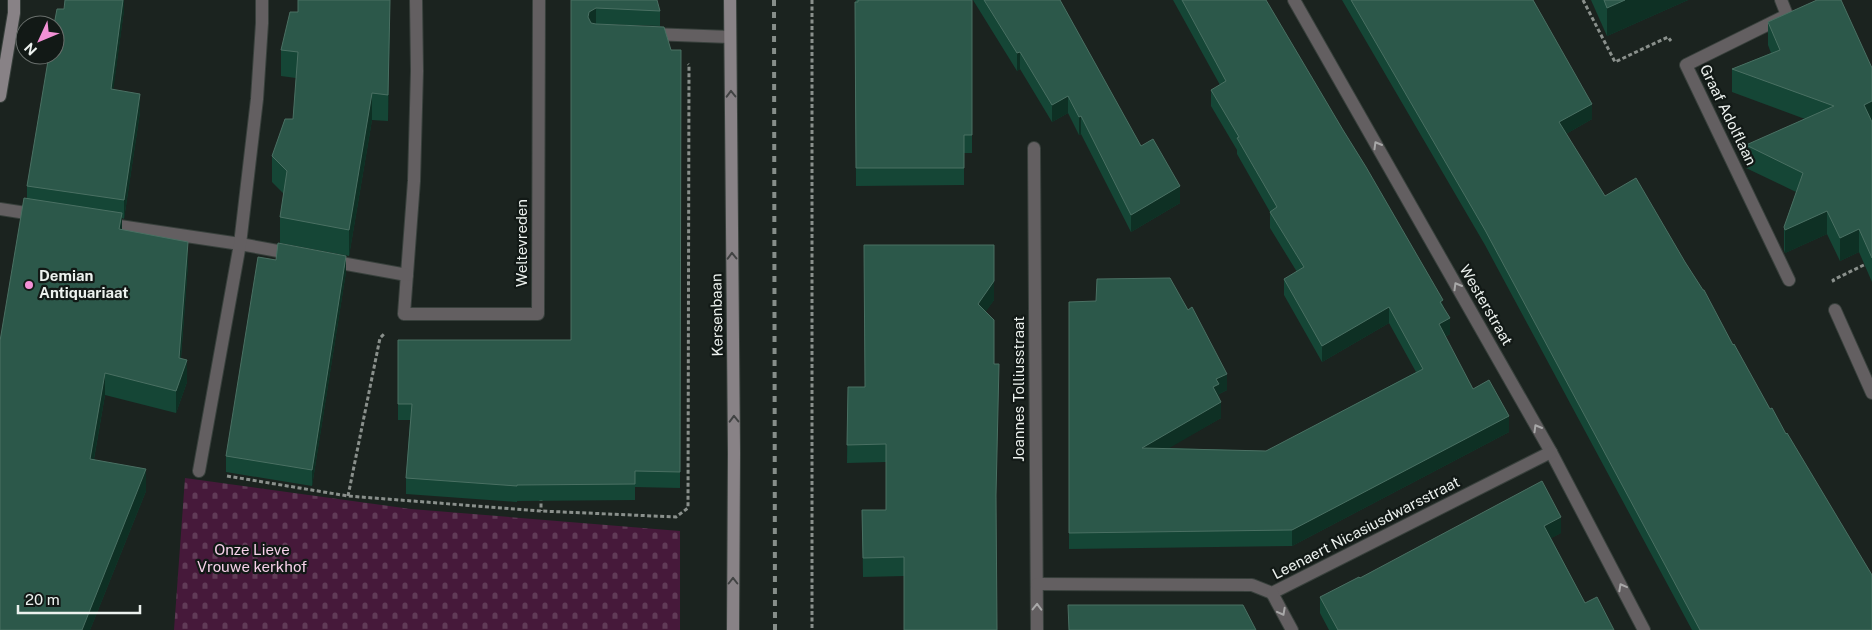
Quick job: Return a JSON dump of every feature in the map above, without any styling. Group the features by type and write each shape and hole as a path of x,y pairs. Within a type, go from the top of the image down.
{"main road":[{"path":"0,96 14,13 14,0"},
{"name":"Kersenbaan","path":"730,0 734,453 733,630"}],"street":[{"path":"199,471 240,244 257,99 262,0"},
{"path":"404,314 414,181 417,71 416,0"},
{"name":"Weltevreden","path":"404,314 538,314 538,0"},
{"name":"Westerstraat","path":"1294,0 1552,452 1644,630"},
{"name":"Graaf Adolflaan","path":"1780,0 1791,13 1686,65 1789,280"},
{"path":"634,33 730,36"},
{"name":"Joannes Tolliusstraat","path":"1034,148 1037,630"},
{"path":"0,209 48,216"},
{"path":"96,223 240,244 407,275"},
{"path":"1835,310 1872,393"},
{"name":"Leenaert Nicasiusdwarsstraat","path":"1037,584 1252,585 1272,593 1552,452"},
{"path":"1272,593 1292,630"}],"path":[{"path":"812,0 812,630"},
{"path":"1583,0 1615,62 1668,37 1686,65"},
{"path":"199,471 348,496 541,511 676,517 688,508 689,65 686,61"},
{"path":"1835,310 1834,280 1872,261"},
{"path":"348,496 380,338 404,314"},
{"path":"541,491 541,511"}],"green space":[{"name":"Onze Lieve Vrouwe kerkhof","path":"185,478 411,509 680,531 680,630 174,630"}],"building":[{"path":"65,0 123,0 111,89 140,94 124,200 27,186 47,65 65,65 65,15 56,15 57,9 64,9"},
{"path":"298,0 390,0 388,95 372,93 349,230 280,217 287,171 272,156 285,119 293,119 298,52 281,50 290,12 298,12"},
{"path":"571,0 657,0 660,11 596,8 589,12 588,17 591,23 596,24 664,27 671,50 681,50 680,472 635,471 635,484 517,486 406,478 412,404 398,404 398,340 571,340"},
{"path":"858,0 972,0 972,135 964,135 964,168 856,168 855,2 858,2"},
{"path":"984,0 1060,0 1141,146 1153,139 1180,186 1131,215 1081,116 1079,117 1068,96 1052,105 1020,52 1017,53"},
{"path":"1182,0 1266,0 1443,300 1440,302 1450,318 1439,324 1473,389 1489,380 1509,416 1292,530 1069,533 1069,302 1096,301 1097,279 1170,278 1188,310 1192,307 1227,374 1216,379 1219,384 1213,387 1221,402 1142,448 1266,451 1423,369 1389,307 1322,346 1284,279 1304,267 1270,212 1277,207 1211,90 1226,81"},
{"path":"1351,0 1533,0 1592,104 1559,122 1605,196 1636,178 1685,262 1704,290 1770,409 1772,408 1872,575 1872,630 1700,630 1485,230"},
{"path":"1604,0 1625,0 1607,8"},
{"path":"1817,0 1841,0 1872,68 1872,101 1864,105 1872,122 1872,258 1859,229 1840,238 1827,211 1785,230 1784,227 1803,173 1746,145 1834,106 1732,69 1780,50 1768,22"},
{"path":"24,198 122,213 119,229 188,242 179,358 187,360 176,391 105,373 90,459 146,469 82,630 0,630 0,341"},
{"path":"278,243 346,256 312,470 226,456 258,257 276,260"},
{"path":"864,245 994,245 994,281 978,304 994,320 994,364 999,364 996,495 997,630 904,630 904,557 863,558 862,510 886,510 886,444 847,445 848,387 865,387"},
{"path":"1542,481 1561,517 1544,526 1585,603 1597,597 1614,630 1338,630 1320,597 1360,578"},
{"path":"1068,605 1243,605 1256,630 1069,630"}],"railway":[{"path":"774,0 775,630"}],"place":[{"name":"Demian Antiquariaat","path":"29,285"}]}
